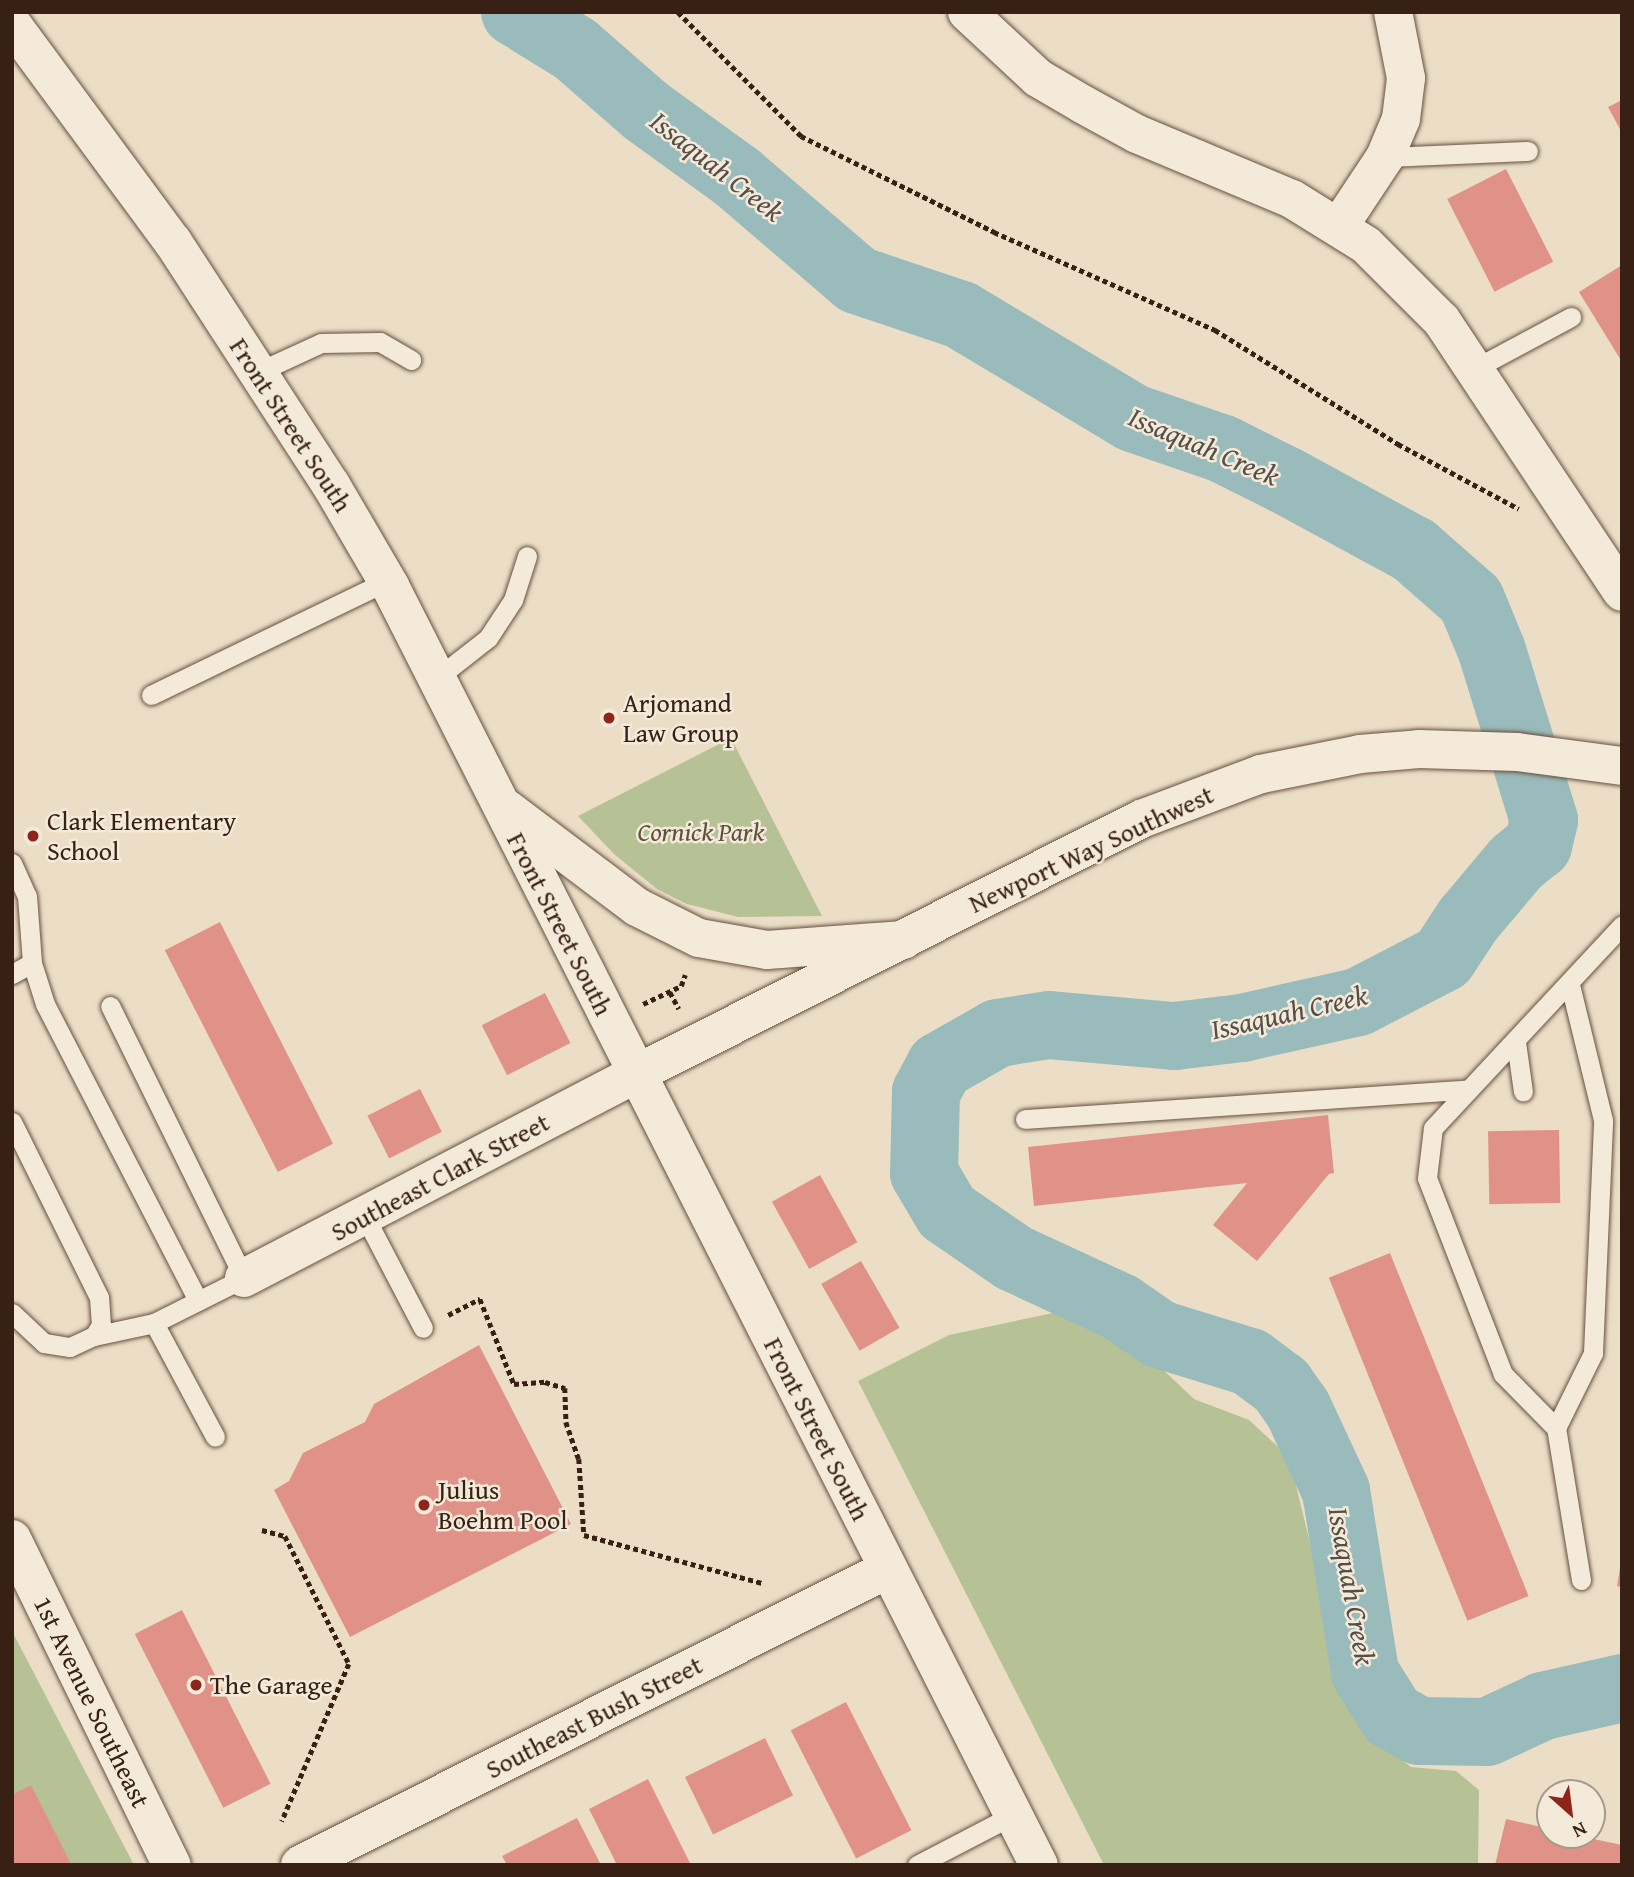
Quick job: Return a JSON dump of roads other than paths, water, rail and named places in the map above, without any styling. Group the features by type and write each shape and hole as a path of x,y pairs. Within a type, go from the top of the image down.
{"street":[{"path":"967,12 1038,78 1084,105 1340,225 1402,278 1476,368 1622,592"},
{"path":"1340,225 1385,157 1401,119 1406,78 1393,12"},
{"name":"Front Street South","path":"12,24 173,242 258,372 387,581 1039,1865"},
{"name":"Newport Way Southwest","path":"635,1074 1162,810 1261,774 1360,754 1471,749 1622,766"},
{"path":"501,805 637,906 699,938 767,950 904,940"},
{"name":"Southeast Clark Street","path":"244,1278 635,1074"},
{"name":"1st Avenue Southeast","path":"12,1539 172,1865"},
{"name":"Southeast Bush Street","path":"300,1865 888,1569"}],"lane":[{"path":"1385,157 1528,151"},
{"path":"1476,368 1571,317"},
{"path":"258,372 321,342 380,342 411,360"},
{"path":"437,678 488,638 513,600 527,556"},
{"path":"150,695 387,581"},
{"path":"12,863 27,897 32,963 45,1004 198,1301"},
{"path":"1581,1580 1556,1429 1503,1374 1427,1178 1433,1128 1466,1090 1570,985 1622,925"},
{"path":"12,974 32,963"},
{"path":"1556,1429 1593,1353 1603,1120 1570,985"},
{"path":"12,1313 44,1343 70,1348 94,1336 154,1323 244,1278 110,1006"},
{"path":"1516,1042 1523,1092"},
{"path":"1025,1119 1466,1090"},
{"path":"12,1122 99,1297 101,1325 94,1336"},
{"path":"365,1217 424,1328"},
{"path":"154,1323 215,1437"},
{"path":"920,1864 1013,1815"}],"waterway":[{"name":"Issaquah Creek","path":"515,12 575,49 646,111 737,177 857,280 961,315 1133,418 1223,449 1285,480 1414,550 1471,600 1492,651 1544,820 1538,845 1516,863 1468,920 1443,958 1358,1002 1242,1028 1174,1036 1049,1025 998,1033 940,1066 926,1092 924,1173 947,1212 1014,1258 1120,1307 1159,1334 1250,1362 1281,1385 1298,1409 1336,1491 1365,1673 1392,1716 1419,1731 1487,1732 1543,1706 1622,1688"}],"place":[{"name":"Arjomand Law Group","path":"609,718"},
{"name":"Clark Elementary School","path":"33,836"},
{"name":"Julius Boehm Pool","path":"424,1505"},
{"name":"The Garage","path":"196,1685"}],"park label":[{"name":"Cornick Park","path":"701,832"}]}
